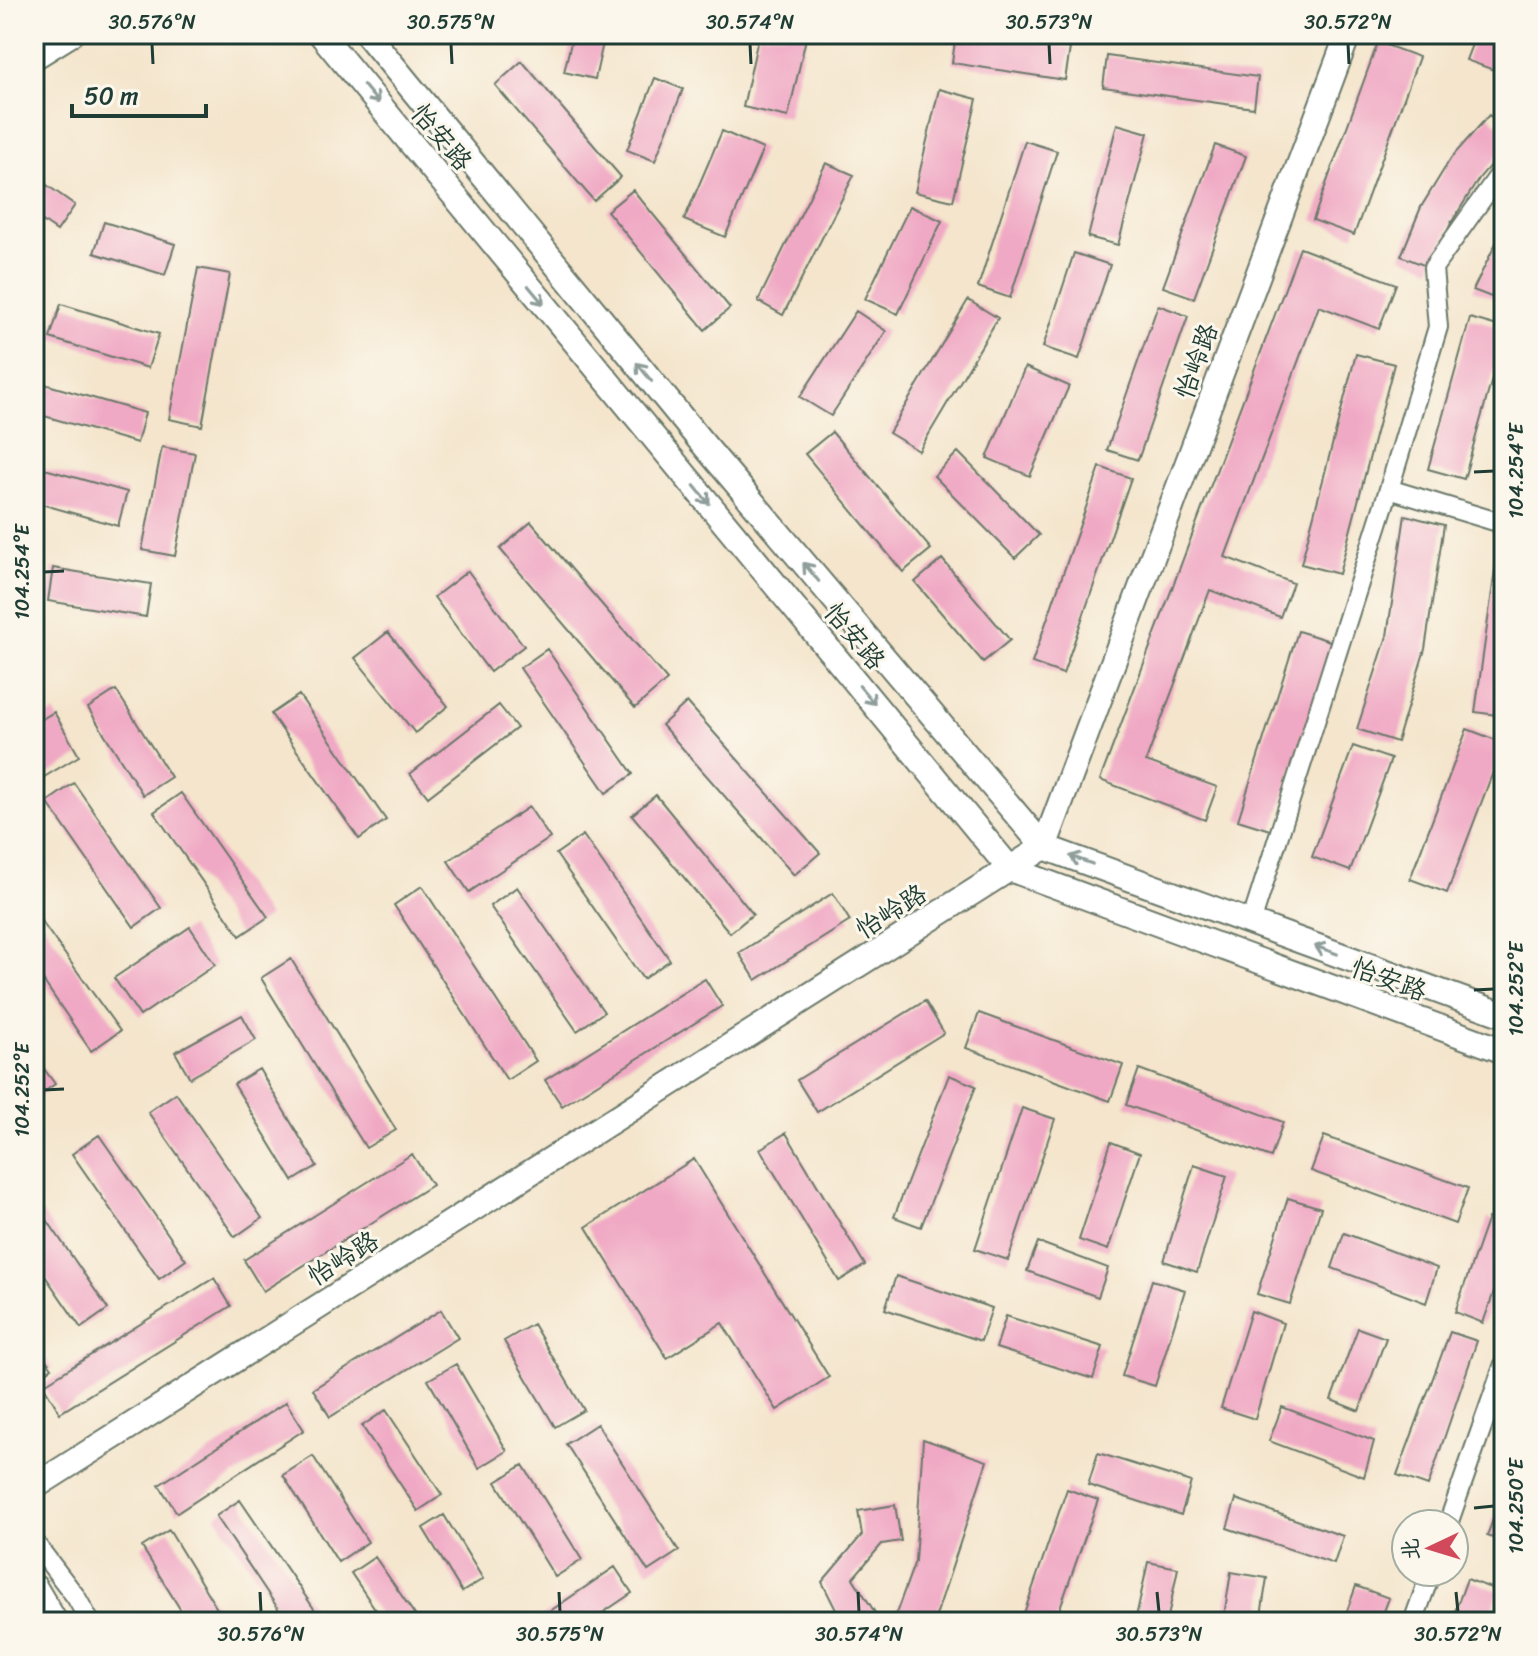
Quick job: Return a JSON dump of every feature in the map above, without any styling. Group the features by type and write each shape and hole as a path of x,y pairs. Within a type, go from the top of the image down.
{"main road":[{"path":"34,1588 54,1622"}],"street":[{"path":"34,57 71,34"},
{"name":"怡安路","path":"321,34 1010,869 1504,1051"},
{"name":"怡安路","path":"367,34 699,439 1044,847 1504,1015"},
{"name":"怡岭路","path":"34,1487 1044,847 1348,34"},
{"path":"1251,923 1438,327 1433,268 1504,168"},
{"path":"1389,489 1504,524"},
{"path":"1454,1508 1504,1364"},
{"path":"34,1542 76,1597 90,1622"},
{"path":"1413,1622 1425,1588"}],"building":[{"path":"573,34 605,34 595,79 564,72"},
{"path":"759,34 807,34 788,117 743,107"},
{"path":"956,34 977,34 1070,48 1065,80 952,63"},
{"path":"1476,34 1504,34 1502,73 1466,60"},
{"path":"1378,42 1419,57 1354,235 1313,220"},
{"path":"1107,56 1258,77 1254,108 1103,87"},
{"path":"522,61 621,177 594,201 495,85"},
{"path":"655,78 683,89 655,161 627,150"},
{"path":"939,89 977,99 953,201 915,192"},
{"path":"1489,115 1504,130 1504,149 1480,177 1451,223 1431,268 1401,256 1421,207 1451,158"},
{"path":"1117,124 1148,133 1118,245 1088,237"},
{"path":"722,131 763,149 725,237 684,220"},
{"path":"1025,141 1057,151 1010,298 978,287"},
{"path":"1215,145 1246,156 1194,298 1163,287"},
{"path":"826,163 854,175 783,315 758,301"},
{"path":"34,176 75,205 57,231 34,215"},
{"path":"633,190 730,308 705,330 607,211"},
{"path":"910,206 942,221 898,314 865,299"},
{"path":"104,222 175,244 165,275 94,253"},
{"path":"1504,230 1504,291 1499,300 1473,290"},
{"path":"1300,248 1396,284 1379,329 1319,306 1225,557 1293,583 1280,617 1210,590 1146,761 1217,787 1205,820 1100,780"},
{"path":"1074,253 1110,265 1079,359 1043,347"},
{"path":"198,268 230,274 202,426 169,419"},
{"path":"968,300 998,318 919,451 889,433"},
{"path":"61,304 159,334 148,368 50,338"},
{"path":"1158,305 1188,316 1138,460 1107,450"},
{"path":"856,311 886,331 831,416 800,397"},
{"path":"1470,318 1504,328 1504,336 1464,479 1428,469"},
{"path":"1356,354 1394,364 1339,574 1301,564"},
{"path":"1025,367 1069,386 1030,476 987,458"},
{"path":"34,381 145,413 137,443 34,413"},
{"path":"832,432 931,549 903,572 805,454"},
{"path":"162,447 195,453 175,556 142,550"},
{"path":"958,452 1039,535 1015,558 934,476"},
{"path":"34,466 127,492 118,526 34,502"},
{"path":"1100,467 1131,478 1063,674 1032,663"},
{"path":"1405,515 1444,525 1425,649 1397,742 1357,729 1387,636"},
{"path":"531,522 667,680 635,708 500,549"},
{"path":"1497,556 1504,557 1504,716 1475,712"},
{"path":"942,559 1010,640 983,662 915,582"},
{"path":"53,568 151,584 146,617 48,601"},
{"path":"468,571 524,646 490,672 434,597"},
{"path":"1298,631 1333,642 1273,831 1238,820"},
{"path":"388,632 448,706 415,733 355,658"},
{"path":"547,649 633,774 606,793 520,668"},
{"path":"116,690 171,777 143,795 88,708"},
{"path":"299,695 386,820 359,839 271,714"},
{"path":"687,702 820,853 794,875 662,725"},
{"path":"499,705 517,728 428,797 410,774"},
{"path":"54,712 79,756 34,783 34,724"},
{"path":"1467,729 1504,743 1447,893 1410,879"},
{"path":"1353,746 1391,759 1350,871 1312,857"},
{"path":"74,783 161,908 134,927 47,802"},
{"path":"181,793 268,917 240,936 154,812"},
{"path":"656,795 753,914 730,933 632,815"},
{"path":"529,807 550,838 469,892 448,861"},
{"path":"583,835 670,960 643,979 556,854"},
{"path":"422,886 536,1061 507,1080 394,905"},
{"path":"517,887 604,1012 577,1031 490,906"},
{"path":"833,893 850,921 756,980 739,953"},
{"path":"34,911 120,1031 91,1051 34,967"},
{"path":"190,927 215,965 140,1016 114,978"},
{"path":"291,959 396,1130 366,1148 261,978"},
{"path":"705,979 722,1006 562,1106 545,1080"},
{"path":"925,1001 944,1033 817,1112 797,1080"},
{"path":"979,1013 1123,1065 1110,1101 966,1048"},
{"path":"242,1015 256,1040 190,1078 175,1052"},
{"path":"34,1055 55,1084 34,1099"},
{"path":"259,1069 317,1166 293,1181 234,1084"},
{"path":"1139,1069 1283,1122 1271,1157 1126,1105"},
{"path":"949,1075 976,1086 921,1227 894,1217"},
{"path":"176,1093 262,1218 235,1237 148,1112"},
{"path":"1022,1108 1055,1119 1008,1260 975,1249"},
{"path":"786,1133 865,1265 839,1281 760,1149"},
{"path":"99,1135 186,1260 159,1279 72,1154"},
{"path":"1324,1136 1468,1188 1455,1224 1311,1171"},
{"path":"1111,1142 1140,1153 1108,1250 1079,1240"},
{"path":"412,1154 432,1185 263,1291 244,1260"},
{"path":"694,1159 829,1377 777,1410 722,1323 667,1358 586,1227"},
{"path":"1194,1165 1227,1176 1197,1272 1164,1261"},
{"path":"1288,1198 1321,1208 1290,1304 1257,1294"},
{"path":"34,1201 108,1309 81,1328 34,1260"},
{"path":"1488,1218 1504,1224 1504,1263 1483,1323 1455,1312"},
{"path":"1344,1233 1437,1268 1426,1303 1332,1268"},
{"path":"1038,1242 1108,1268 1098,1297 1027,1271"},
{"path":"896,1276 992,1308 981,1341 885,1309"},
{"path":"214,1278 231,1306 60,1413 43,1385"},
{"path":"1152,1280 1185,1290 1155,1386 1122,1376"},
{"path":"441,1310 458,1338 330,1417 313,1389"},
{"path":"1251,1311 1283,1323 1255,1419 1221,1408"},
{"path":"1006,1316 1103,1347 1093,1379 996,1348"},
{"path":"533,1324 584,1410 555,1427 504,1341"},
{"path":"1358,1328 1386,1338 1359,1411 1331,1400"},
{"path":"1450,1332 1477,1341 1428,1486 1397,1475"},
{"path":"34,1343 52,1368 34,1381"},
{"path":"456,1364 507,1451 479,1468 428,1380"},
{"path":"286,1402 304,1430 177,1513 159,1485"},
{"path":"1282,1407 1374,1441 1364,1477 1269,1441"},
{"path":"386,1410 442,1495 418,1511 362,1426"},
{"path":"597,1424 679,1551 648,1571 566,1444"},
{"path":"923,1439 987,1461 934,1622 893,1622 915,1561"},
{"path":"1098,1453 1191,1482 1181,1515 1088,1485"},
{"path":"313,1456 368,1542 338,1562 283,1475"},
{"path":"523,1465 582,1560 555,1577 496,1482"},
{"path":"1067,1489 1098,1500 1055,1622 1021,1622"},
{"path":"1504,1489 1504,1542 1487,1536"},
{"path":"1236,1499 1343,1536 1334,1564 1227,1528"},
{"path":"240,1500 323,1622 287,1622 216,1516"},
{"path":"895,1505 901,1541 882,1544 853,1578 881,1622 842,1622 822,1582 862,1535 858,1511"},
{"path":"444,1515 483,1579 462,1592 423,1528"},
{"path":"169,1530 225,1622 188,1622 142,1547"},
{"path":"375,1557 417,1618 411,1622 384,1622 351,1573"},
{"path":"1148,1562 1178,1568 1167,1622 1135,1622"},
{"path":"615,1567 632,1593 589,1622 534,1622"},
{"path":"1231,1572 1267,1578 1260,1622 1223,1622"},
{"path":"1470,1580 1499,1591 1488,1622 1451,1622 1464,1588 1470,1588"},
{"path":"1356,1586 1389,1598 1380,1622 1343,1622"}]}
